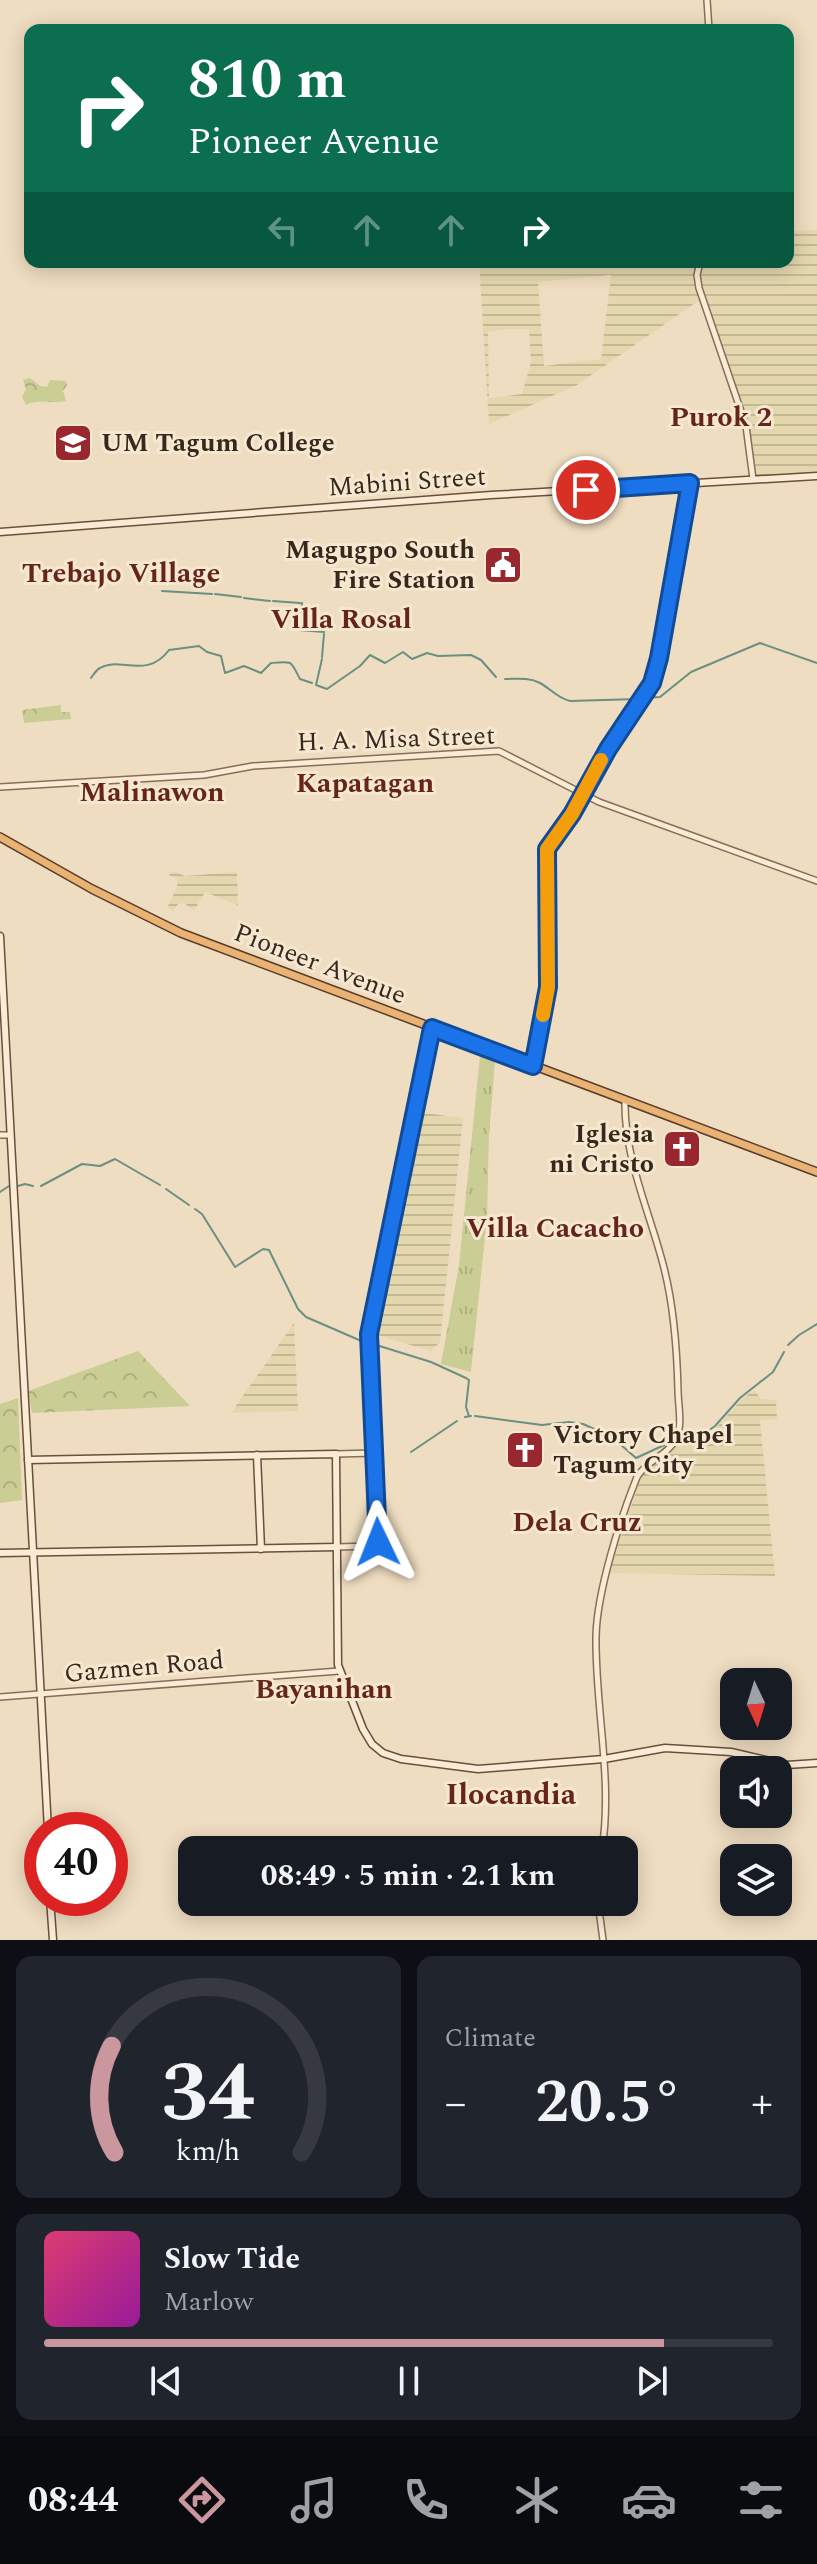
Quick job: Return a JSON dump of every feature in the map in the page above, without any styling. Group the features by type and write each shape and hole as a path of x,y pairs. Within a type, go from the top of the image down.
{"highway":[{"name":"Pioneer Avenue","path":"0,837 149,919 817,1172"}],"main road":[{"name":"Mabini Street","path":"0,532 478,496 817,476"},
{"path":"0,936 47,1812"},
{"path":"28,1460 336,1454 339,1671 367,1736 377,1749 390,1756 478,1769 604,1759 665,1748 731,1752 787,1765 817,1763"},
{"path":"257,1455 261,1549"},
{"path":"0,1553 337,1547"},
{"path":"51,1916 53,1940"}],"street":[{"path":"707,0 709,24"},
{"path":"699,268 701,296 746,426 753,479"},
{"path":"533,1066 548,987 547,849 654,679 690,483"},
{"name":"H. A. Misa Street","path":"0,787 204,775 253,766 495,750 582,795 817,881"},
{"path":"337,1547 373,1546 378,1542 369,1334 432,1028"},
{"path":"603,1836 604,1759 596,1639 601,1595 637,1477 644,1467 672,1444 680,1425 676,1352 667,1279 627,1142 625,1101"},
{"path":"0,1135 10,1135"},
{"path":"336,1454 374,1453"},
{"name":"Gazmen Road","path":"0,1697 339,1671"},
{"path":"600,1916 603,1940"}],"shaded area":[{"path":"817,230 817,476 755,480 750,437 701,299 577,385 489,424 479,268 794,268 794,231","holes":["611,275 601,359 544,366 538,282","529,329 531,362 522,394 489,398 488,332"]},
{"path":"173,871 185,876 237,872 238,905 205,892 194,911 184,903 178,904 173,911 167,908 177,887 177,879 169,875"},
{"path":"417,1112 463,1118 440,1342 431,1351 373,1334"},
{"path":"294,1323 298,1411 231,1413 249,1387"},
{"path":"754,1390 761,1399 776,1400 777,1419 760,1420 775,1576 609,1573 642,1474 679,1442 706,1435 716,1428"}],"green space":[{"path":"30,378 47,387 50,380 66,381 63,391 66,401 26,405 22,397 26,389 23,380"},
{"path":"61,705 61,712 70,712 71,719 24,723 22,710"},
{"path":"480,1055 495,1060 487,1217 471,1372 441,1364 459,1265"},
{"path":"138,1351 190,1406 32,1413 28,1391"},
{"path":"18,1398 22,1500 0,1503 0,1404"}],"waterway":[{"path":"162,591 212,594"},
{"path":"215,594 241,597"},
{"path":"244,598 270,601"},
{"path":"273,601 300,603"},
{"path":"302,603 299,630 324,632"},
{"path":"322,657 324,634"},
{"path":"645,698 660,697 691,672 760,643 817,663"},
{"path":"91,678 108,665 143,666 152,664 169,650 199,646 221,656 225,673 244,666 261,673 271,663 288,662 300,679 312,683"},
{"path":"322,659 316,685 327,689 360,666 370,655 385,663 403,652 412,659 427,653 438,656 471,655 481,660 496,677"},
{"path":"505,679 536,681 570,701 638,699"},
{"path":"41,1186 82,1164 100,1166 115,1159 160,1185"},
{"path":"0,1192 9,1186"},
{"path":"18,1186 33,1186"},
{"path":"166,1189 189,1205"},
{"path":"195,1209 202,1214 235,1267 263,1249 269,1250 298,1309 306,1317 366,1343"},
{"path":"788,1345 817,1324"},
{"path":"373,1344 431,1362 469,1380 466,1407 469,1416"},
{"path":"679,1439 705,1433 715,1426 740,1398 773,1372 784,1352"},
{"path":"465,1417 471,1416"},
{"path":"475,1416 542,1425 583,1424 612,1437 636,1458 673,1441"},
{"path":"411,1452 457,1421"}],"slow traffic":[{"path":"543,1015 548,987 547,849 572,814 601,760"}],"place":[{"name":"UM Tagum College","path":"73,443"},
{"name":"Magugpo South Fire Station","path":"503,565"},
{"name":"Iglesia ni Cristo","path":"682,1149"},
{"name":"Victory Chapel Tagum City","path":"525,1450"}],"district":[{"name":"Purok 2","path":"721,417"},
{"name":"Trebajo Village","path":"121,573"},
{"name":"Villa Rosal","path":"341,619"},
{"name":"Kapatagan","path":"365,783"},
{"name":"Malinawon","path":"152,792"},
{"name":"Villa Cacacho","path":"555,1228"},
{"name":"Dela Cruz","path":"577,1522"},
{"name":"Bayanihan","path":"324,1689"},
{"name":"Ilocandia","path":"511,1795"}],"route":[{"path":"378,1542 369,1334 432,1028 533,1066 548,987 547,849 572,814 591,776 656,674 690,483 586,490"}]}
